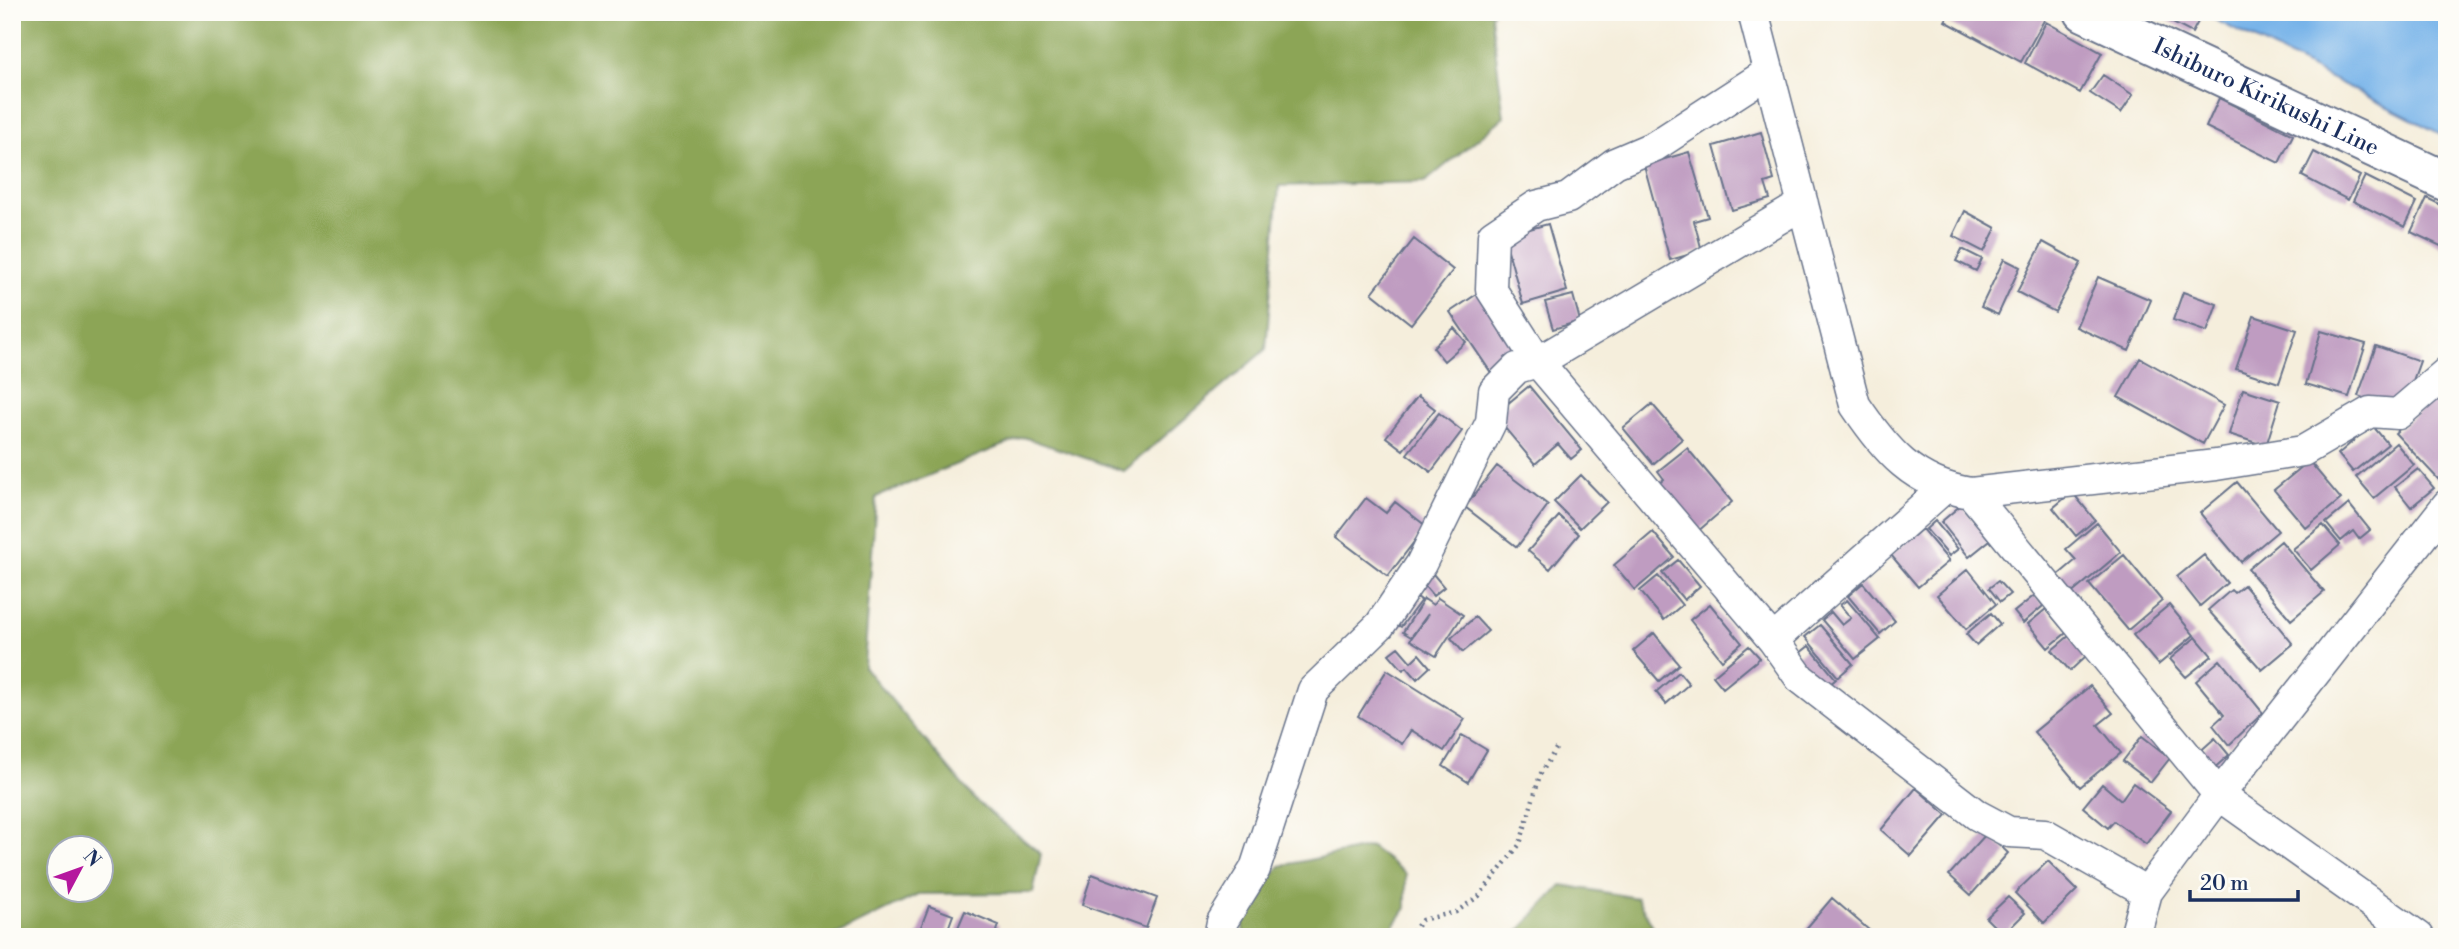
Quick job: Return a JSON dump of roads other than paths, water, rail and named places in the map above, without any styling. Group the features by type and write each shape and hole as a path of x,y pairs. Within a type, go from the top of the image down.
{"main road":[{"name":"Ishiburo Kirikushi Line","path":"2084,12 2447,182"}],"street":[{"path":"1753,12 1855,405 1880,442 1910,469 1957,491 2219,795 2418,937"},
{"path":"1769,72 1655,146 1615,163 1567,198 1536,206 1493,235 1491,289 1538,362 1773,640 1800,678 1977,815 2009,832 2045,834 2147,892"},
{"path":"1219,937 1222,922 1255,869 1313,690 1380,625 1421,564 1491,422 1494,391 1517,368 1538,362 1803,204"},
{"path":"1773,640 1957,491 2216,465 2302,451 2370,412 2398,414 2447,372"},
{"path":"2135,937 2147,892 2219,795 2447,505"}],"water":[{"path":"2200,12 2447,12 2447,137"}]}
